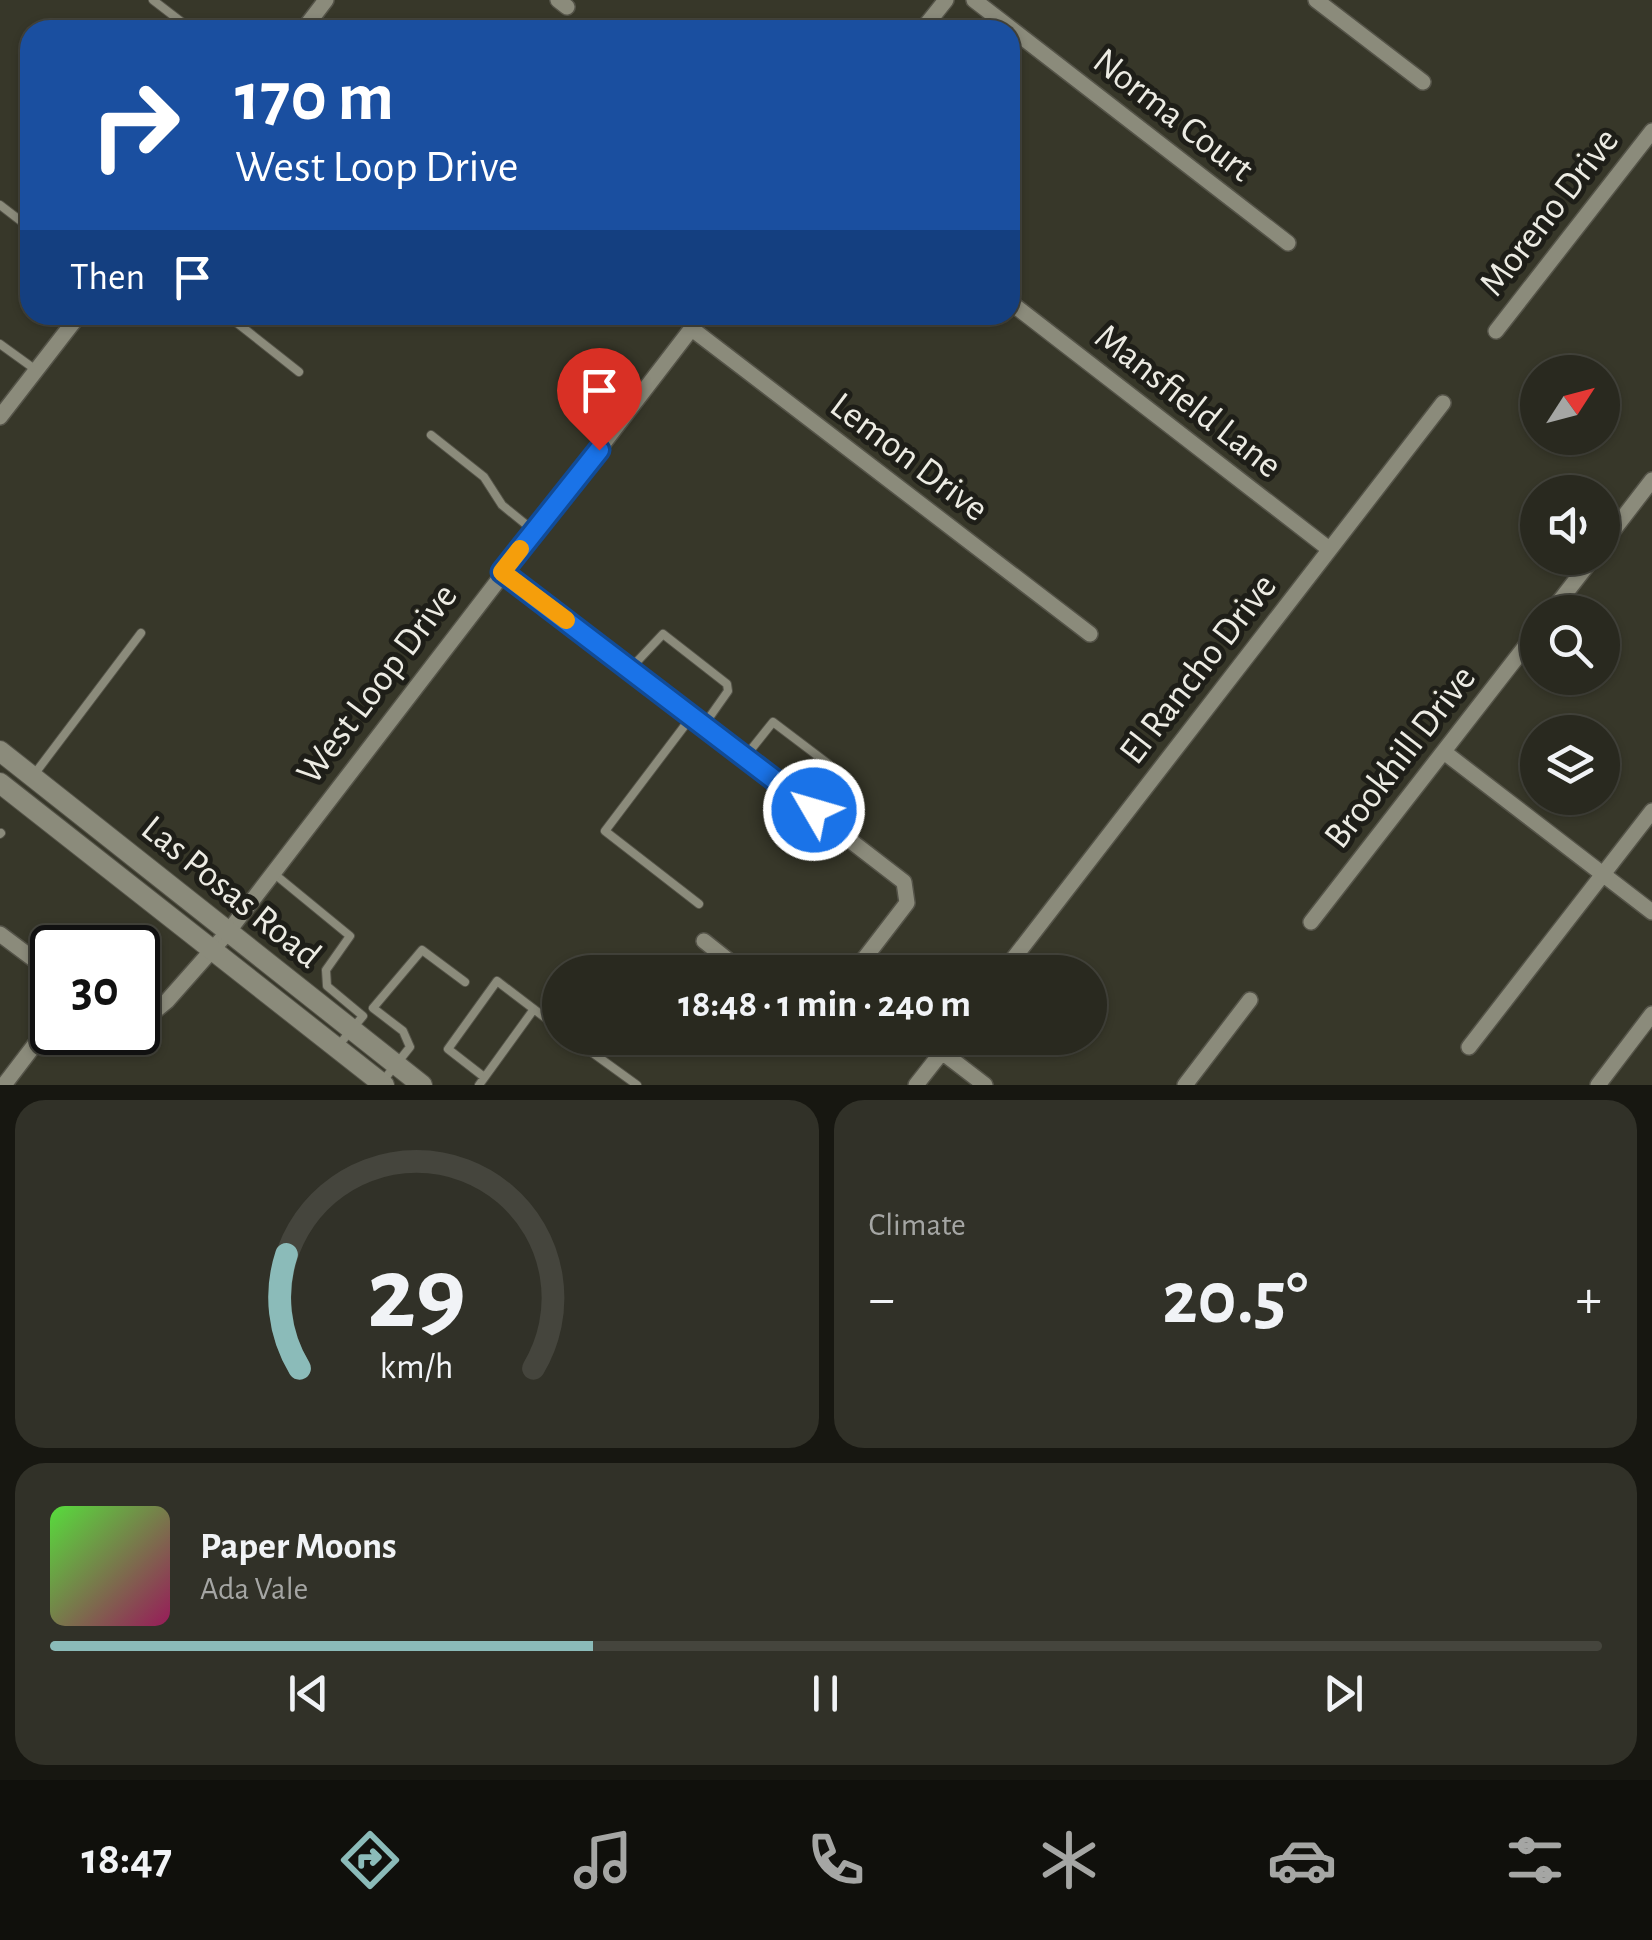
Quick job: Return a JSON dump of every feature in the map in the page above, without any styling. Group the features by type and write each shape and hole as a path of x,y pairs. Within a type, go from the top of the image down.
{"main road":[{"name":"Las Posas Road","path":"0,750 228,932 357,1023 397,1066 422,1085"},
{"name":"Las Posas Road","path":"0,783 383,1084"}],"street":[{"path":"311,20 326,0"},
{"path":"930,20 946,0"},
{"name":"Norma Court","path":"974,0 1000,20"},
{"path":"1316,0 1422,82"},
{"name":"Norma Court","path":"1020,36 1288,243"},
{"name":"Moreno Drive","path":"1496,331 1652,131"},
{"name":"Mansfield Lane","path":"1020,310 1329,549"},
{"path":"0,417 71,325"},
{"name":"West Loop Drive","path":"160,1006 228,932 695,325"},
{"name":"Lemon Drive","path":"692,329 1090,634"},
{"name":"El Rancho Drive","path":"1016,955 1442,403"},
{"path":"1620,522 1652,480"},
{"path":"502,572 892,870 909,892 907,903 867,955"},
{"path":"1564,595 1580,575"},
{"name":"Brookhill Drive","path":"1311,922 1520,653"},
{"path":"1444,752 1652,912"},
{"path":"1469,1047 1652,812"},
{"path":"0,934 30,956"},
{"path":"704,942 721,955"},
{"path":"1184,1085 1250,1000"},
{"path":"1598,1085 1652,1014"},
{"path":"4,1085 30,1051"},
{"path":"916,1085 940,1055"},
{"path":"946,1055 985,1085"}],"lane":[{"path":"154,0 179,20"},
{"path":"0,205 20,220"},
{"path":"240,325 299,372"},
{"path":"0,344 36,370"},
{"path":"430,435 484,476 502,506 534,532"},
{"path":"33,776 141,633"},
{"path":"630,669 663,634 727,684 728,691 698,720 605,832 699,904"},
{"path":"745,757 772,722 839,772 814,810"},
{"path":"272,872 350,936 326,970 328,986 357,1023"},
{"path":"337,1048 422,950 465,982"},
{"path":"534,1009 482,1081 448,1049 497,981 542,1015"},
{"path":"373,1008 403,1031 410,1048 383,1084"},
{"path":"596,1055 637,1085"}],"slow traffic":[{"path":"520,549 502,572 566,620"}],"route":[{"path":"599,450 502,572 814,810"}]}
